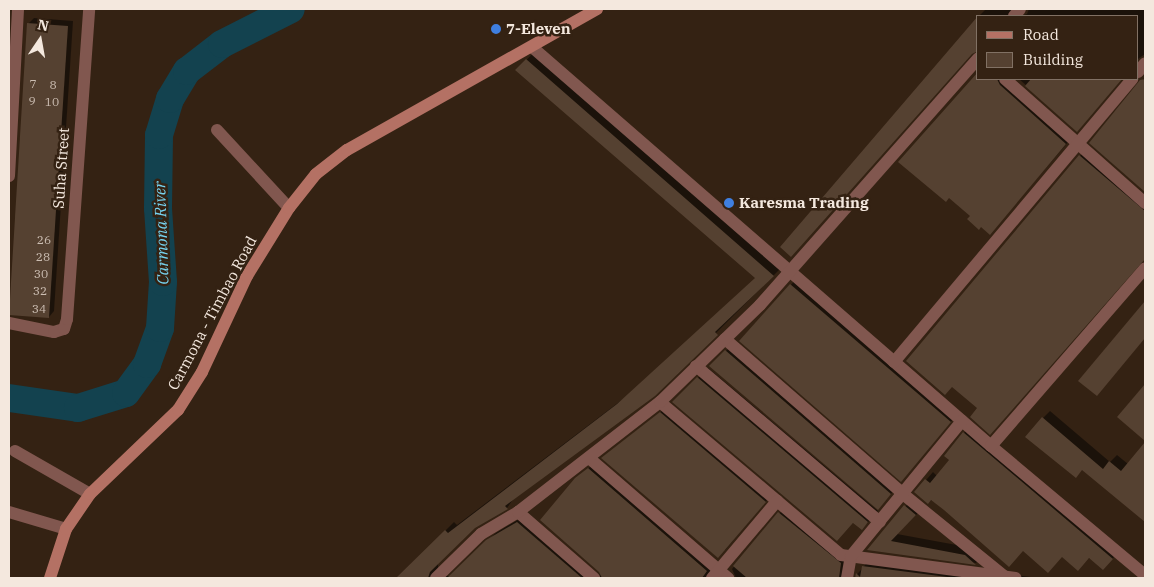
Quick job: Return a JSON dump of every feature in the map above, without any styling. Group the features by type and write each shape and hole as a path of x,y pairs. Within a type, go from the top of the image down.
{"main road":[{"name":"Carmona - Timbao Road","path":"50,578 66,530 90,494 178,410 202,372 247,276 289,208 316,174 347,150 486,69 532,47 597,9"}],"street":[{"path":"9,176 18,9"},
{"name":"Suha Street","path":"9,323 54,332 64,328 88,9"},
{"path":"532,47 791,269 894,362 1139,575"},
{"path":"436,578 481,534 518,512 660,402 725,339 791,269 976,61"},
{"path":"1006,80 1145,203"},
{"path":"894,362 1131,80"},
{"path":"217,130 289,208"},
{"path":"991,446 1145,268"},
{"path":"725,339 903,494 1010,578"},
{"path":"696,366 880,522"},
{"path":"660,402 840,555 1010,578"},
{"path":"851,577 851,556 962,421"},
{"path":"15,451 90,494"},
{"path":"589,458 719,576 777,501"},
{"path":"9,512 66,530"},
{"path":"518,512 594,578"}],"building":[{"path":"976,18 976,52 972,54 791,257 780,247"},
{"path":"27,23 68,26 49,318 9,315"},
{"path":"526,59 774,276 715,332 718,335 655,396 505,506 508,509 475,528 430,572 428,578 396,578 445,530 448,533 617,404 755,278 515,70"},
{"path":"976,74 976,80 998,80 1000,85 1066,144 990,235 981,227 979,230 967,219 970,216 949,198 946,202 898,162"},
{"path":"1145,79 1145,192 1089,143 1140,80"},
{"path":"1030,80 1121,80 1077,132 1025,86"},
{"path":"1079,155 1145,211 1145,259 990,435 970,417 977,408 952,387 945,395 906,361"},
{"path":"790,284 951,422 901,482 739,341"},
{"path":"1145,301 1145,338 1097,396 1078,381"},
{"path":"725,350 891,494 878,510 709,366"},
{"path":"697,377 868,522 862,530 853,523 837,541 672,402"},
{"path":"1145,384 1145,441 1117,417"},
{"path":"660,412 766,502 718,558 601,458"},
{"path":"1042,417 1103,469 1109,461 1121,471 1145,442 1145,522 1082,470 1076,478 1025,437"},
{"path":"963,432 1113,559 1103,570 1089,558 1078,571 1062,557 1048,573 1023,551 1009,567 944,510 931,500 928,504 914,492 925,479 930,483 949,460 944,456"},
{"path":"588,468 707,571 702,578 602,578 599,572 540,520 575,478"},
{"path":"904,505 916,515 891,541 965,555 976,565 867,550"},
{"path":"778,512 841,563 839,578 747,578 733,566"},
{"path":"517,522 582,578 447,578 486,540"},
{"path":"862,566 955,578 855,578 856,573 860,577"}],"waterway":[{"name":"Carmona River","path":"9,398 78,408 126,393 147,364 160,328 163,282 158,208 159,135 170,99 187,71 222,44 291,9"}],"place":[{"name":"7-Eleven","path":"496,29"},
{"name":"Karesma Trading","path":"729,203"}]}
